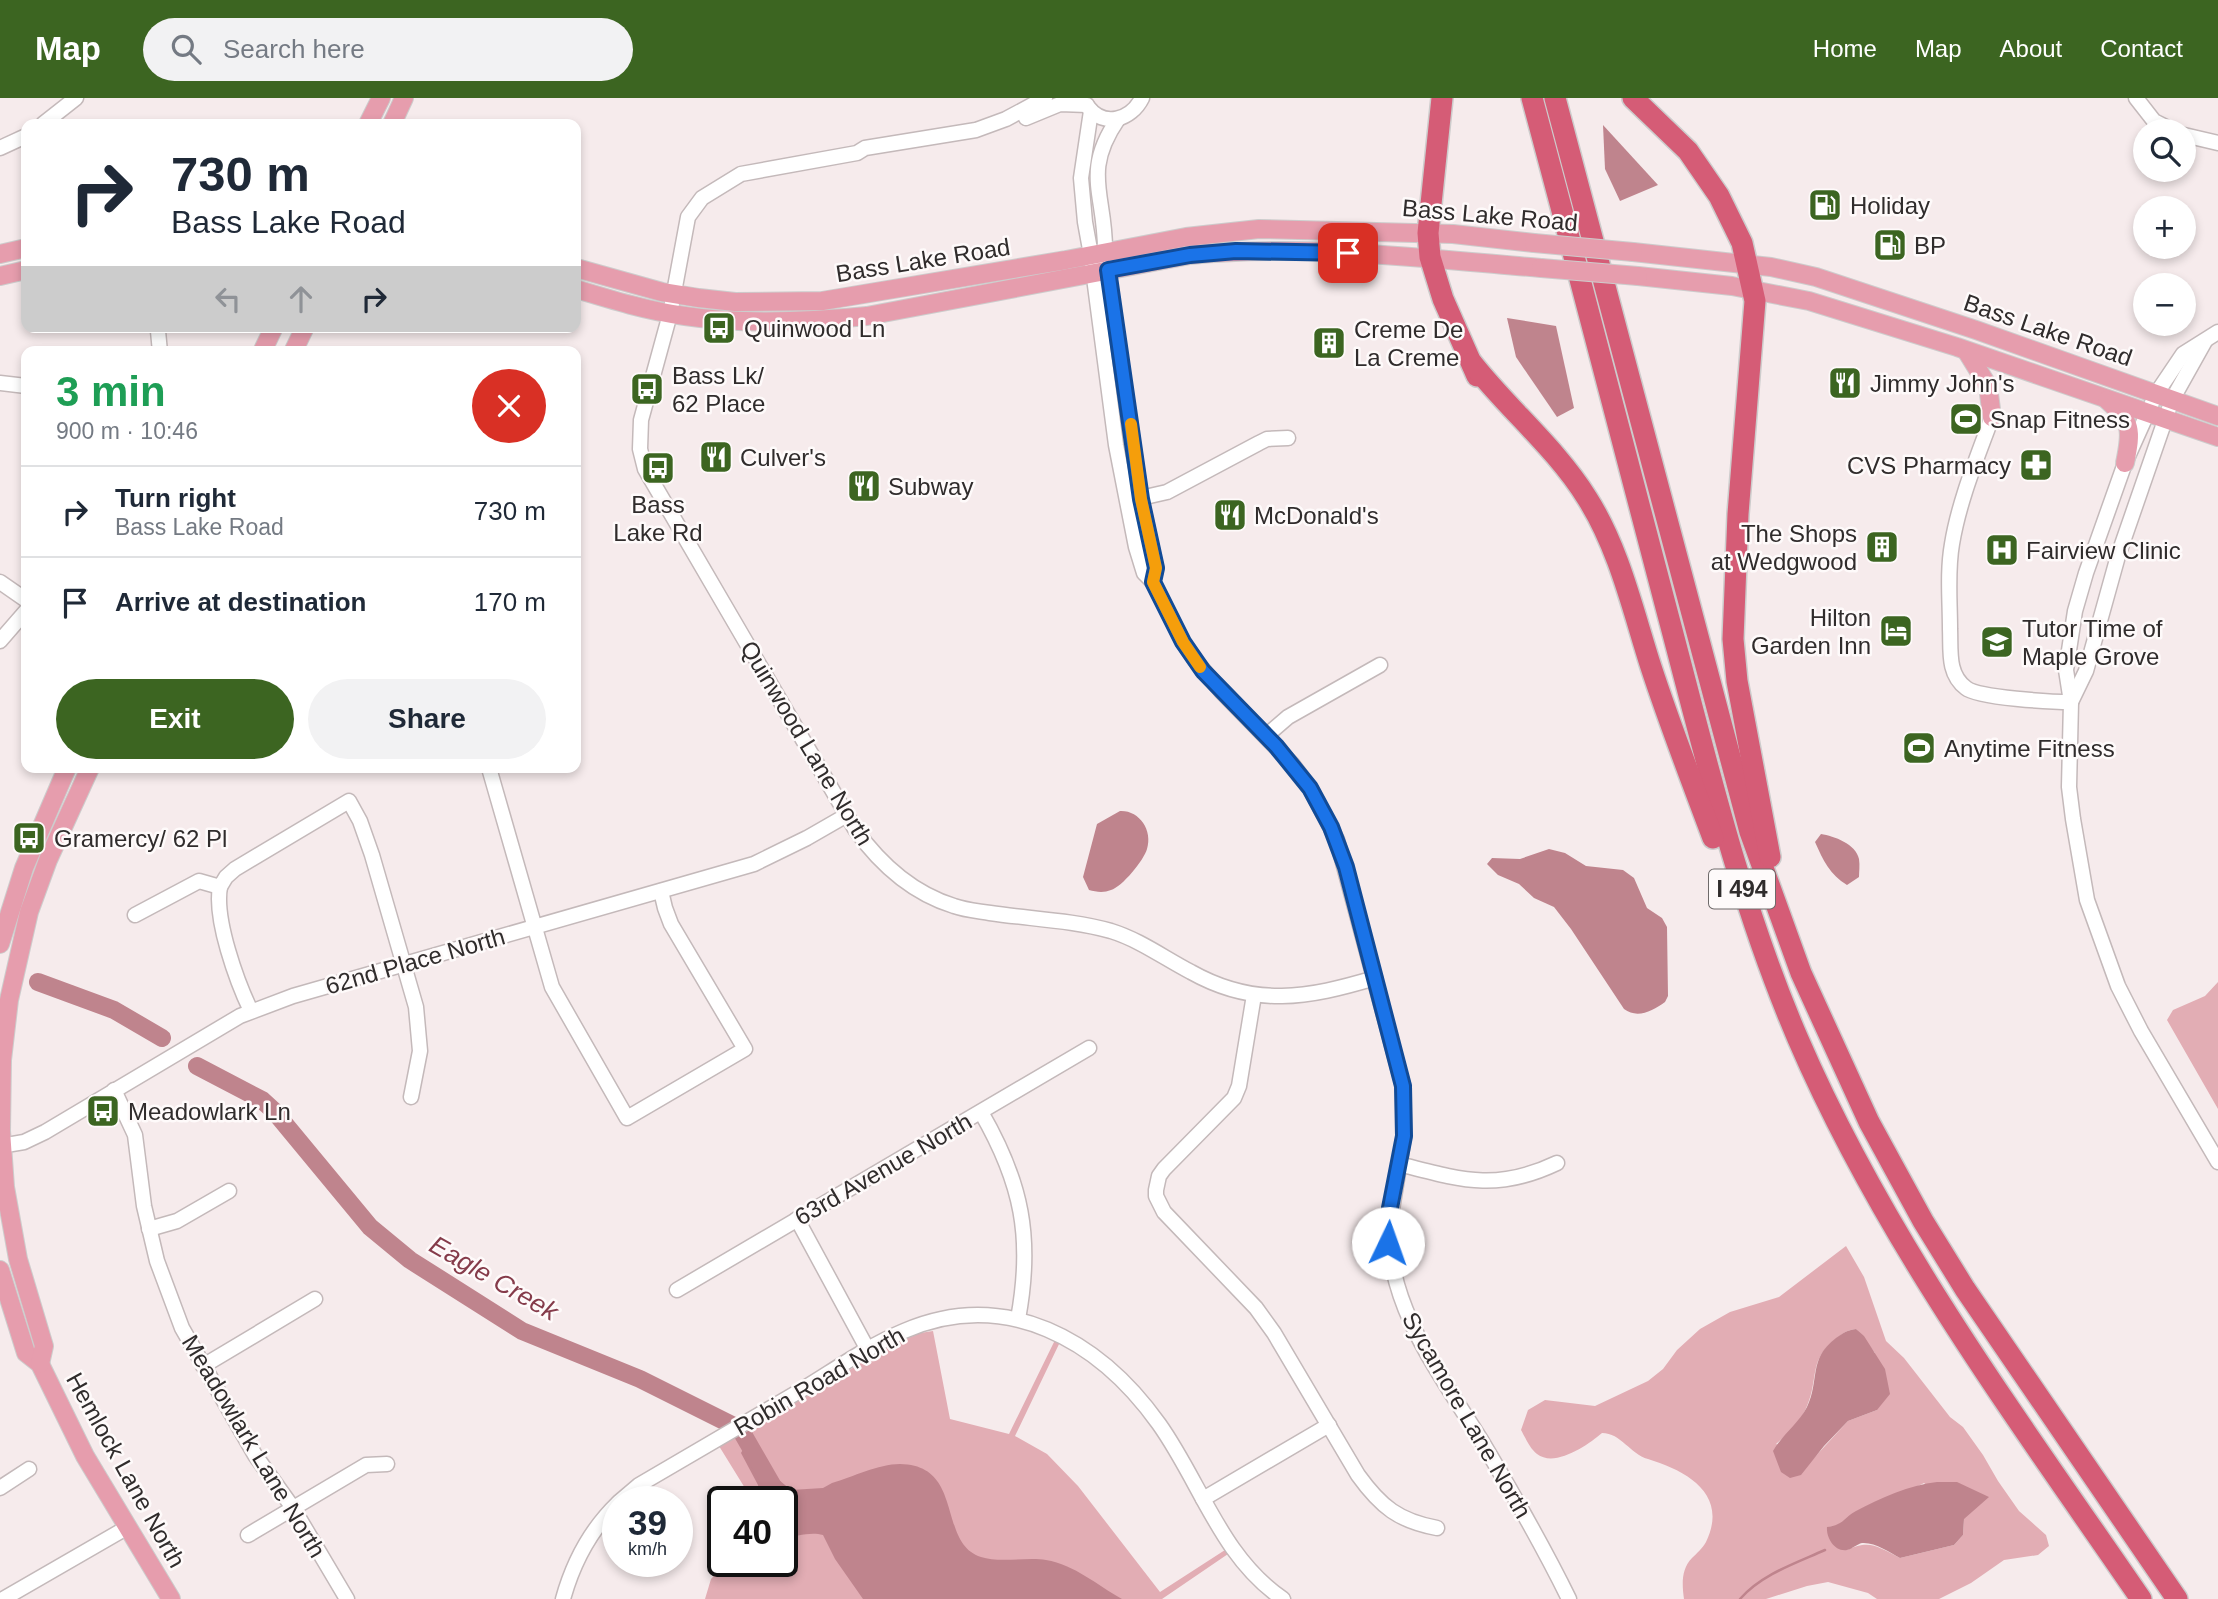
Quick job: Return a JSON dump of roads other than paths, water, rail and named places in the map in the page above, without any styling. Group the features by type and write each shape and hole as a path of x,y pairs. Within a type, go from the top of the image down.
{"highway":[{"path":"1442,98 1428,233 1430,257 1443,299 1472,363 1504,403 1576,482 1597,515 1623,580 1652,671 1756,954 1806,1058"},
{"name":"I 494","path":"1532,98 1722,822 1768,964 1806,1058 1869,1185 1922,1276 2141,1599"},
{"name":"I 494","path":"1555,98 1750,832 1783,930 1828,1037 1923,1222 1965,1289 2177,1599"},
{"path":"1633,98 1688,151 1719,196 1742,243 1755,301 1739,500 1733,639 1745,729 1783,930"},
{"path":"1652,98 1682,127 1688,151"}],"main road":[{"path":"362,119 372,98"},
{"path":"370,119 381,98"},
{"path":"394,119 404,98"},
{"name":"Bass Lake Road","path":"581,290 670,314 699,318 781,321 842,318 1099,262 1186,237 1259,229 1428,233 1633,252 1793,271 1854,289 2218,416"},
{"path":"0,254 21,249"},
{"name":"Bass Lake Road","path":"581,269 674,294 735,302 822,301 1099,262 1236,251 1310,251 1430,257 1638,276 1753,290 1832,307 2218,437"},
{"path":"0,276 21,271"},
{"path":"1967,352 1986,380 1992,417"},
{"path":"2104,397 2121,413 2129,427 2130,440 2125,463"},
{"path":"0,944 24,868 66,773"},
{"name":"Hemlock Lane North","path":"40,1364 44,1346 18,1259 1,1146 4,1040 21,943 48,860 88,773"},
{"name":"Hemlock Lane North","path":"0,1270 26,1353 40,1364 75,1438 171,1599"}],"street":[{"path":"49,119 76,98"},
{"path":"973,134 1045,98"},
{"path":"973,134 1014,124 1060,104 1087,105 1104,120 1118,119 1129,115 1142,98"},
{"path":"2136,98 2152,119"},
{"path":"1087,105 1080,178 1085,222 1099,262"},
{"path":"1099,262 1105,238 1097,177 1098,163 1102,147 1118,119"},
{"name":"Quinwood Lane North","path":"973,134 865,148 857,153 741,174 702,198 688,216 670,314 641,420 640,449 645,469 847,815 869,849 910,885 951,906 1112,932 1139,942 1209,982 1254,995 1275,998 1299,996 1375,978"},
{"path":"0,148 21,138"},
{"path":"2196,138 2218,143"},
{"name":"Sycamore Lane North","path":"1099,262 1144,573 1153,582 1183,642 1203,671 1293,765 1310,788 1337,840 1403,1086 1404,1136 1390,1208 1388,1243 1401,1300 1416,1331 1524,1514 1569,1599"},
{"path":"2071,702 2085,671 2164,397 2183,354 2218,332"},
{"path":"0,383 21,385"},
{"path":"2157,415 2125,463 2075,611 2066,670 2071,702 2069,756 2073,819 2087,900 2118,986 2141,1031 2218,1162"},
{"path":"1992,417 1956,521 1951,546 1949,581 1951,660 1954,674 1968,690 1980,694 2071,702"},
{"path":"1134,500 1179,486 1267,439 1288,438"},
{"path":"0,582 21,597"},
{"path":"0,641 21,617"},
{"path":"1266,736 1288,717 1380,665"},
{"path":"490,773 552,987 627,1118 745,1049 671,924 662,891"},
{"path":"251,1011 231,959 220,913 220,887 235,869 349,801 360,821 372,855 416,1007 420,1051 411,1097"},
{"name":"62nd Place North","path":"1,1146 15,1145 34,1138 251,1011 293,996 754,864 847,815"},
{"path":"135,915 198,881 220,887"},
{"path":"1254,995 1240,1087 1234,1098 1164,1169 1157,1183 1156,1196 1164,1212 1256,1308 1274,1333 1370,1492 1385,1507 1413,1523 1437,1528"},
{"name":"63rd Avenue North","path":"677,1290 1090,1048"},
{"name":"Meadowlark Lane North","path":"114,1090 135,1135 149,1229 166,1290 182,1328 255,1455 293,1508 347,1599"},
{"path":"981,1112 1004,1156 1015,1185 1021,1214 1025,1265 1018,1319"},
{"path":"1399,1164 1440,1175 1488,1182 1520,1178 1557,1163"},
{"path":"149,1229 177,1221 229,1191"},
{"path":"797,1219 868,1350"},
{"path":"203,1366 315,1299"},
{"name":"Robin Road North","path":"638,1486 903,1331 956,1317 1018,1319 1064,1336 1087,1350 1117,1375 1159,1424 1179,1453 1232,1550 1252,1573 1283,1599"},
{"path":"1203,1499 1329,1425"},
{"path":"248,1535 366,1465 387,1464"},
{"path":"0,1488 29,1469"},
{"name":"Robin Road North","path":"563,1599 571,1572 602,1520"},
{"path":"3,1599 128,1527"}],"waterway":[{"name":"Eagle Creek","path":"38,982 114,1010 162,1038"},
{"name":"Eagle Creek","path":"197,1066 262,1100 370,1227 410,1260 522,1331 640,1379 740,1429 773,1486"},
{"name":"Eagle Creek","path":"1740,1599 1769,1576 1825,1550"}],"place":[{"name":"Holiday","path":"1825,205"},
{"name":"BP","path":"1890,245"},
{"name":"Quinwood Ln","path":"719,328"},
{"name":"Creme De La Creme","path":"1329,343"},
{"name":"Jimmy John's","path":"1845,383"},
{"name":"Bass Lk/ 62 Place","path":"647,389"},
{"name":"Snap Fitness","path":"1966,419"},
{"name":"Culver's","path":"716,457"},
{"name":"CVS Pharmacy","path":"2036,465"},
{"name":"Bass Lake Rd","path":"658,468"},
{"name":"Subway","path":"864,486"},
{"name":"McDonald's","path":"1230,515"},
{"name":"The Shops at Wedgwood","path":"1882,547"},
{"name":"Fairview Clinic","path":"2002,550"},
{"name":"Hilton Garden Inn","path":"1896,631"},
{"name":"Tutor Time of Maple Grove","path":"1997,642"},
{"name":"Anytime Fitness","path":"1919,748"},
{"name":"Gramercy/ 62 Pl","path":"29,838"},
{"name":"Meadowlark Ln","path":"103,1111"}]}
